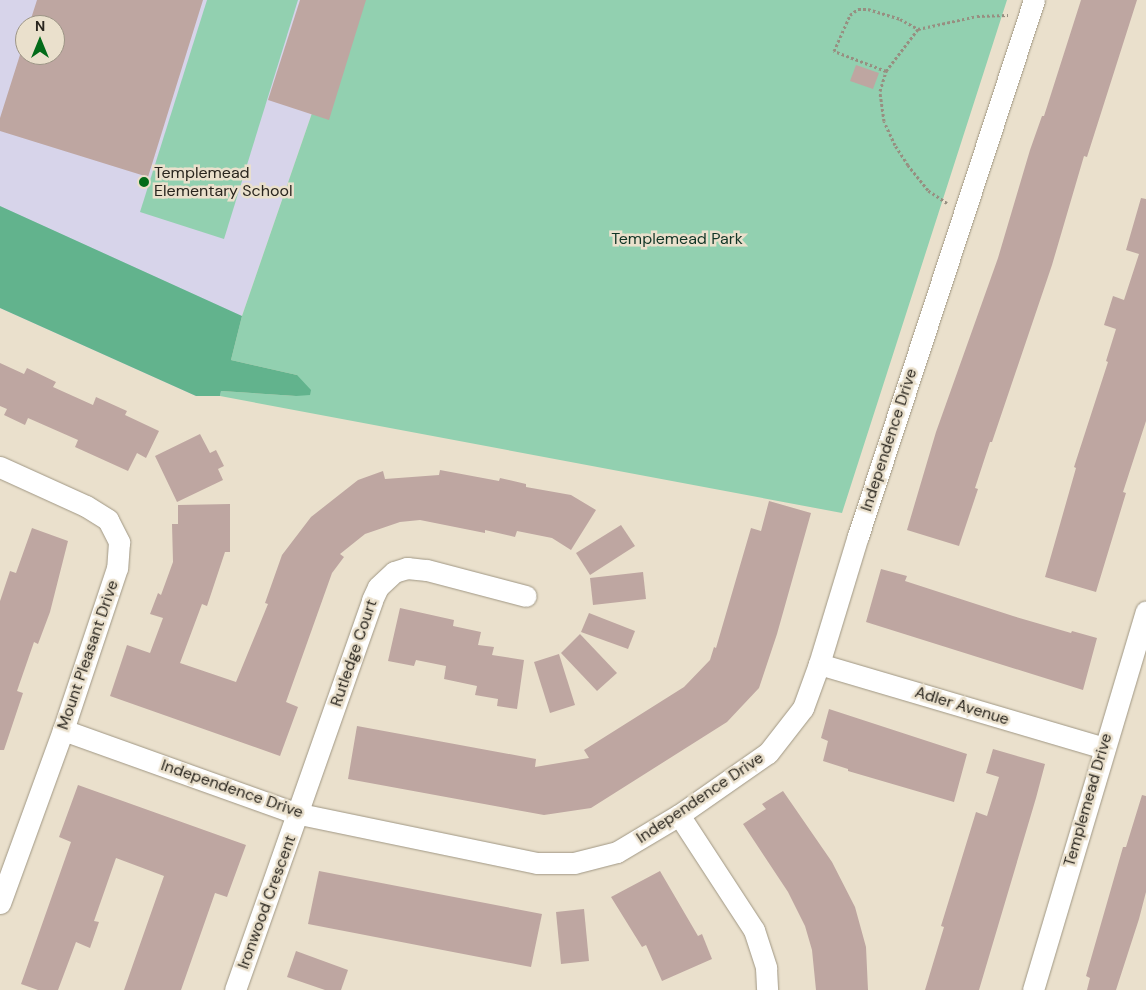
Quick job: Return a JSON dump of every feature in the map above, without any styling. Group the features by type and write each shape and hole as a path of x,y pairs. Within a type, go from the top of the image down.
{"street":[{"name":"Independence Drive","path":"63,730 298,813 537,863 574,863 617,852 679,815 768,753 803,708 819,664 861,526 1032,9"},
{"name":"Mount Pleasant Drive","path":"0,468 86,506 108,520 119,542 117,568 63,730 0,903"},
{"name":"Rutledge Court","path":"298,813 372,600 385,579 394,572 407,568 427,570 526,596"},
{"name":"Templemead Drive","path":"1033,990 1146,611"},
{"name":"Adler Avenue","path":"819,664 1104,748"},
{"name":"Ironwood Crescent","path":"236,990 298,813"},
{"path":"679,815 754,930 766,968 767,990"}],"path":[{"path":"886,71 834,51 850,15 858,9 868,9 900,19 918,29"},
{"path":"964,211 928,190 895,146 884,121 880,91 886,71 918,29 977,16 1008,15 1032,9"}],"shaded area":[{"name":"Templemead Elementary School","path":"0,0 351,0 242,316 220,396 196,396 0,308"}],"green space":[{"path":"207,0 298,0 224,239 140,212"},
{"name":"Templemead Park","path":"351,0 1007,0 842,513 220,396 221,391 296,396 297,375 231,360 242,316"},
{"path":"0,206 242,316 231,360 297,375 311,390 310,395 296,396 221,391 220,396 196,396 0,308"}],"building":[{"path":"37,0 203,0 148,177 0,131 0,118 17,65 65,65 65,15 32,15"},
{"path":"300,0 366,0 329,120 268,100"},
{"path":"1081,0 1137,0 1087,157 1084,156 1052,265 975,488 978,489 959,546 907,530 936,432 998,258 1030,150 1042,116 1044,116"},
{"path":"856,65 879,73 873,89 850,81"},
{"path":"1141,198 1146,199 1146,421 1123,492 1126,493 1096,592 1045,577 1076,468 1074,467 1108,362 1106,361 1116,329 1104,325 1113,296 1124,300 1139,254 1126,250"},
{"path":"0,363 24,374 27,368 56,382 53,387 93,405 96,397 127,411 125,415 159,431 146,458 137,453 128,471 75,447 78,440 28,418 25,425 4,415 7,409 0,406"},
{"path":"200,434 210,453 216,450 224,466 218,469 223,480 177,502 155,456"},
{"path":"440,470 499,481 500,478 526,484 526,487 571,495 596,510 571,550 552,538 517,531 515,537 485,530 485,533 420,520 400,522 365,534 340,554 344,557 332,573 286,702 298,707 280,756 110,696 127,645 150,653 163,618 150,614 158,593 161,595 173,562 172,524 178,524 178,505 230,504 230,552 225,552 207,606 202,604 180,663 236,682 268,604 265,603 282,555 311,517 358,480 383,471 385,479 439,475"},
{"path":"769,501 811,513 777,634 759,688 727,722 591,808 544,815 348,779 357,726 536,759 535,767 589,758 584,750 684,687 710,660 714,647 716,648 751,528 761,531"},
{"path":"621,525 635,546 590,575 576,553"},
{"path":"32,528 68,541 50,612 38,644 34,642 17,691 23,693 4,750 0,750 0,601 10,571 16,573"},
{"path":"881,569 907,576 905,581 1013,616 1071,633 1072,631 1097,638 1083,690 866,622"},
{"path":"643,572 646,599 593,605 590,578"},
{"path":"400,608 454,620 453,626 481,632 478,645 494,647 492,655 524,660 517,709 497,706 498,699 475,695 477,686 444,679 446,666 416,660 414,666 388,661"},
{"path":"589,613 635,631 628,649 581,632"},
{"path":"580,634 617,673 597,691 561,653"},
{"path":"559,654 575,705 550,713 534,662"},
{"path":"829,709 967,754 954,802 848,771 848,769 823,761 828,741 821,738"},
{"path":"993,749 1045,764 1036,798 979,990 925,990 944,927 941,926 976,812 987,816 999,777 986,773"},
{"path":"78,785 246,845 227,897 215,893 181,990 124,990 164,876 116,858 94,921 99,922 90,948 76,942 58,990 38,990 21,984 71,842 59,837"},
{"path":"783,791 832,862 855,907 866,947 868,990 816,990 812,950 805,926 788,892 743,824 766,809 762,804"},
{"path":"1142,795 1146,796 1146,892 1139,919 1116,990 1087,990 1090,978 1086,976 1123,847 1126,847"},
{"path":"319,871 542,914 531,967 308,924"},
{"path":"660,871 698,936 702,934 712,959 662,981 646,945 642,947 611,897"},
{"path":"584,909 589,961 561,964 556,912"},
{"path":"296,951 348,970 341,990 325,990 287,977"}],"place":[{"name":"Templemead Elementary School","path":"144,182"}]}
